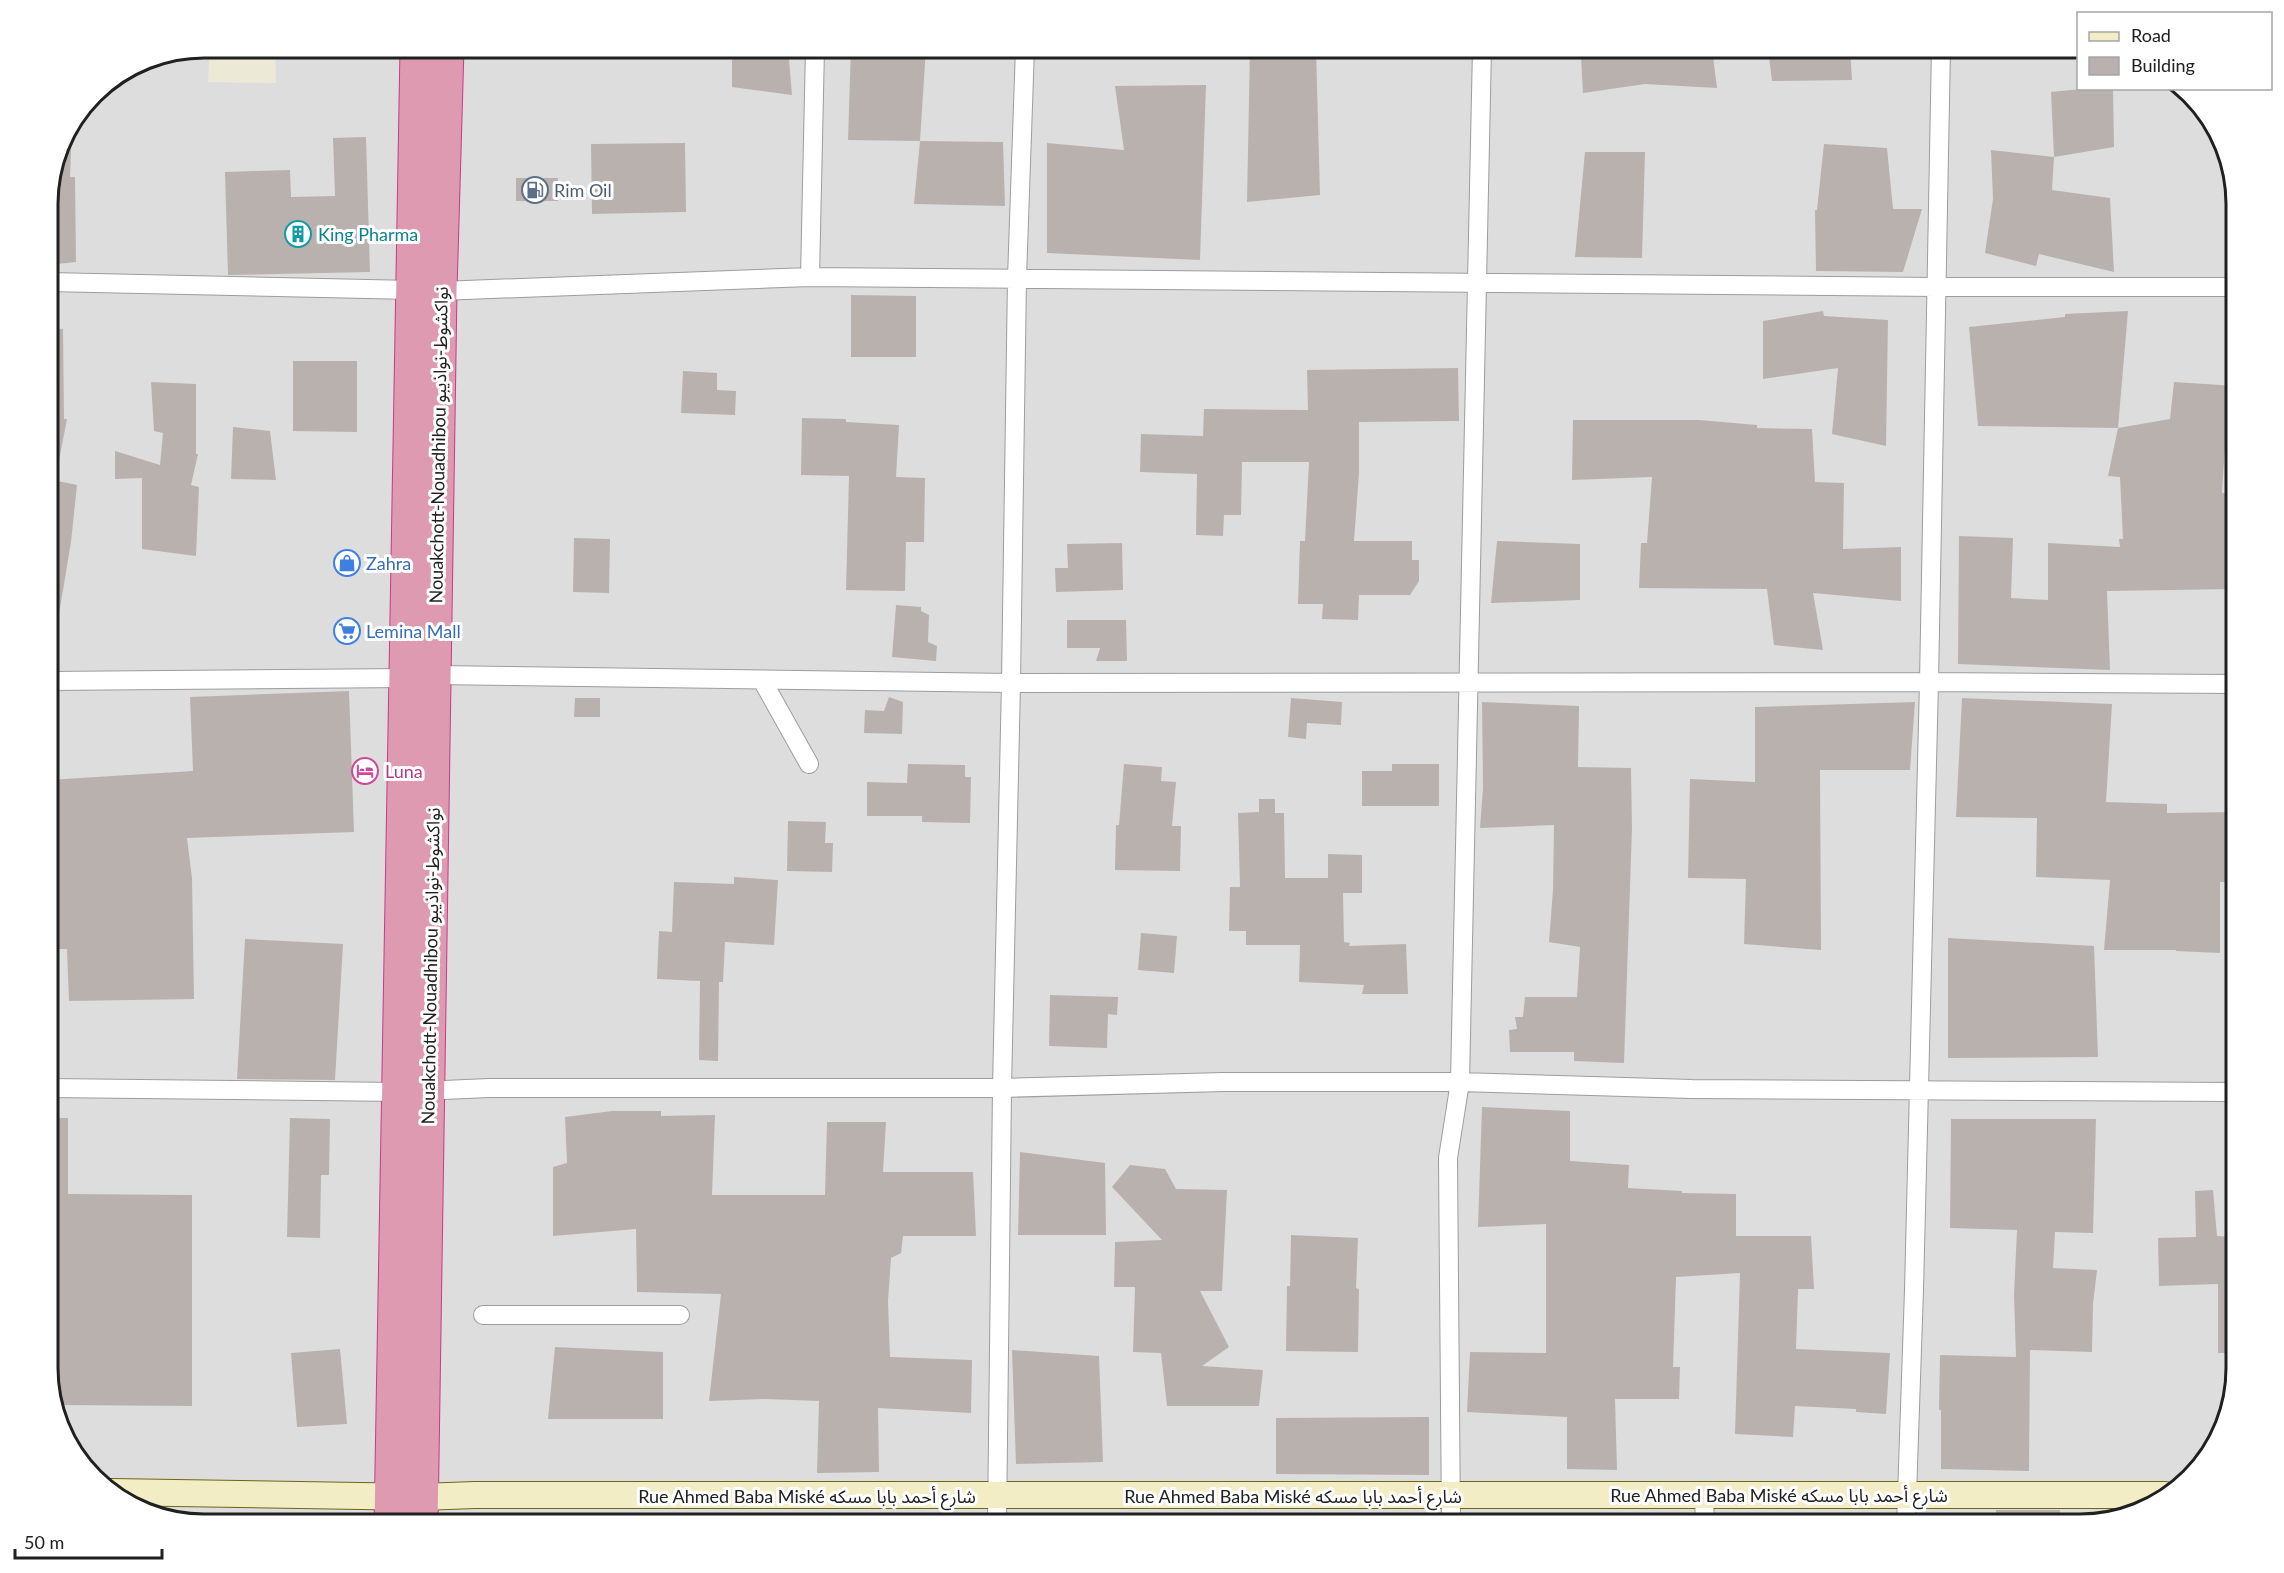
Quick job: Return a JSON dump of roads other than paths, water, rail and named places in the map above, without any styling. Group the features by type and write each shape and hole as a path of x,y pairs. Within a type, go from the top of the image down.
{"highway":[{"name":"Nouakchott-Nouadhibou نواكشوط-نواذيبو","path":"406,1511 426,290 417,59"},
{"name":"Nouakchott-Nouadhibou نواكشوط-نواذيبو","path":"426,290 446,59"}],"street":[{"path":"1451,1514 1448,1158 1460,1082 1482,58"},
{"path":"1907,1514 1929,682 1941,58"},
{"path":"810,277 815,59"},
{"path":"997,1514 1017,278 1025,59"},
{"path":"59,282 426,290 810,277 2226,287"},
{"path":"59,681 421,677 1011,683 2226,684"},
{"path":"762,680 809,764"},
{"path":"59,1088 414,1091 489,1088 1002,1088 1224,1082 1460,1082 1692,1089 2226,1092"},
{"path":"483,1315 680,1316"},
{"name":"Rue Ahmed Baba Miské شارع أحمد بابا مسكه","path":"129,1493 406,1511 475,1495 1908,1495 2142,1500"},
{"path":"1704,1496 1705,1514"}],"place":[{"name":"Rim Oil","path":"535,190"},
{"name":"King Pharma","path":"298,234"},
{"name":"Zahra","path":"347,563"},
{"name":"Lemina Mall","path":"347,631"},
{"name":"Luna","path":"365,771"}]}
